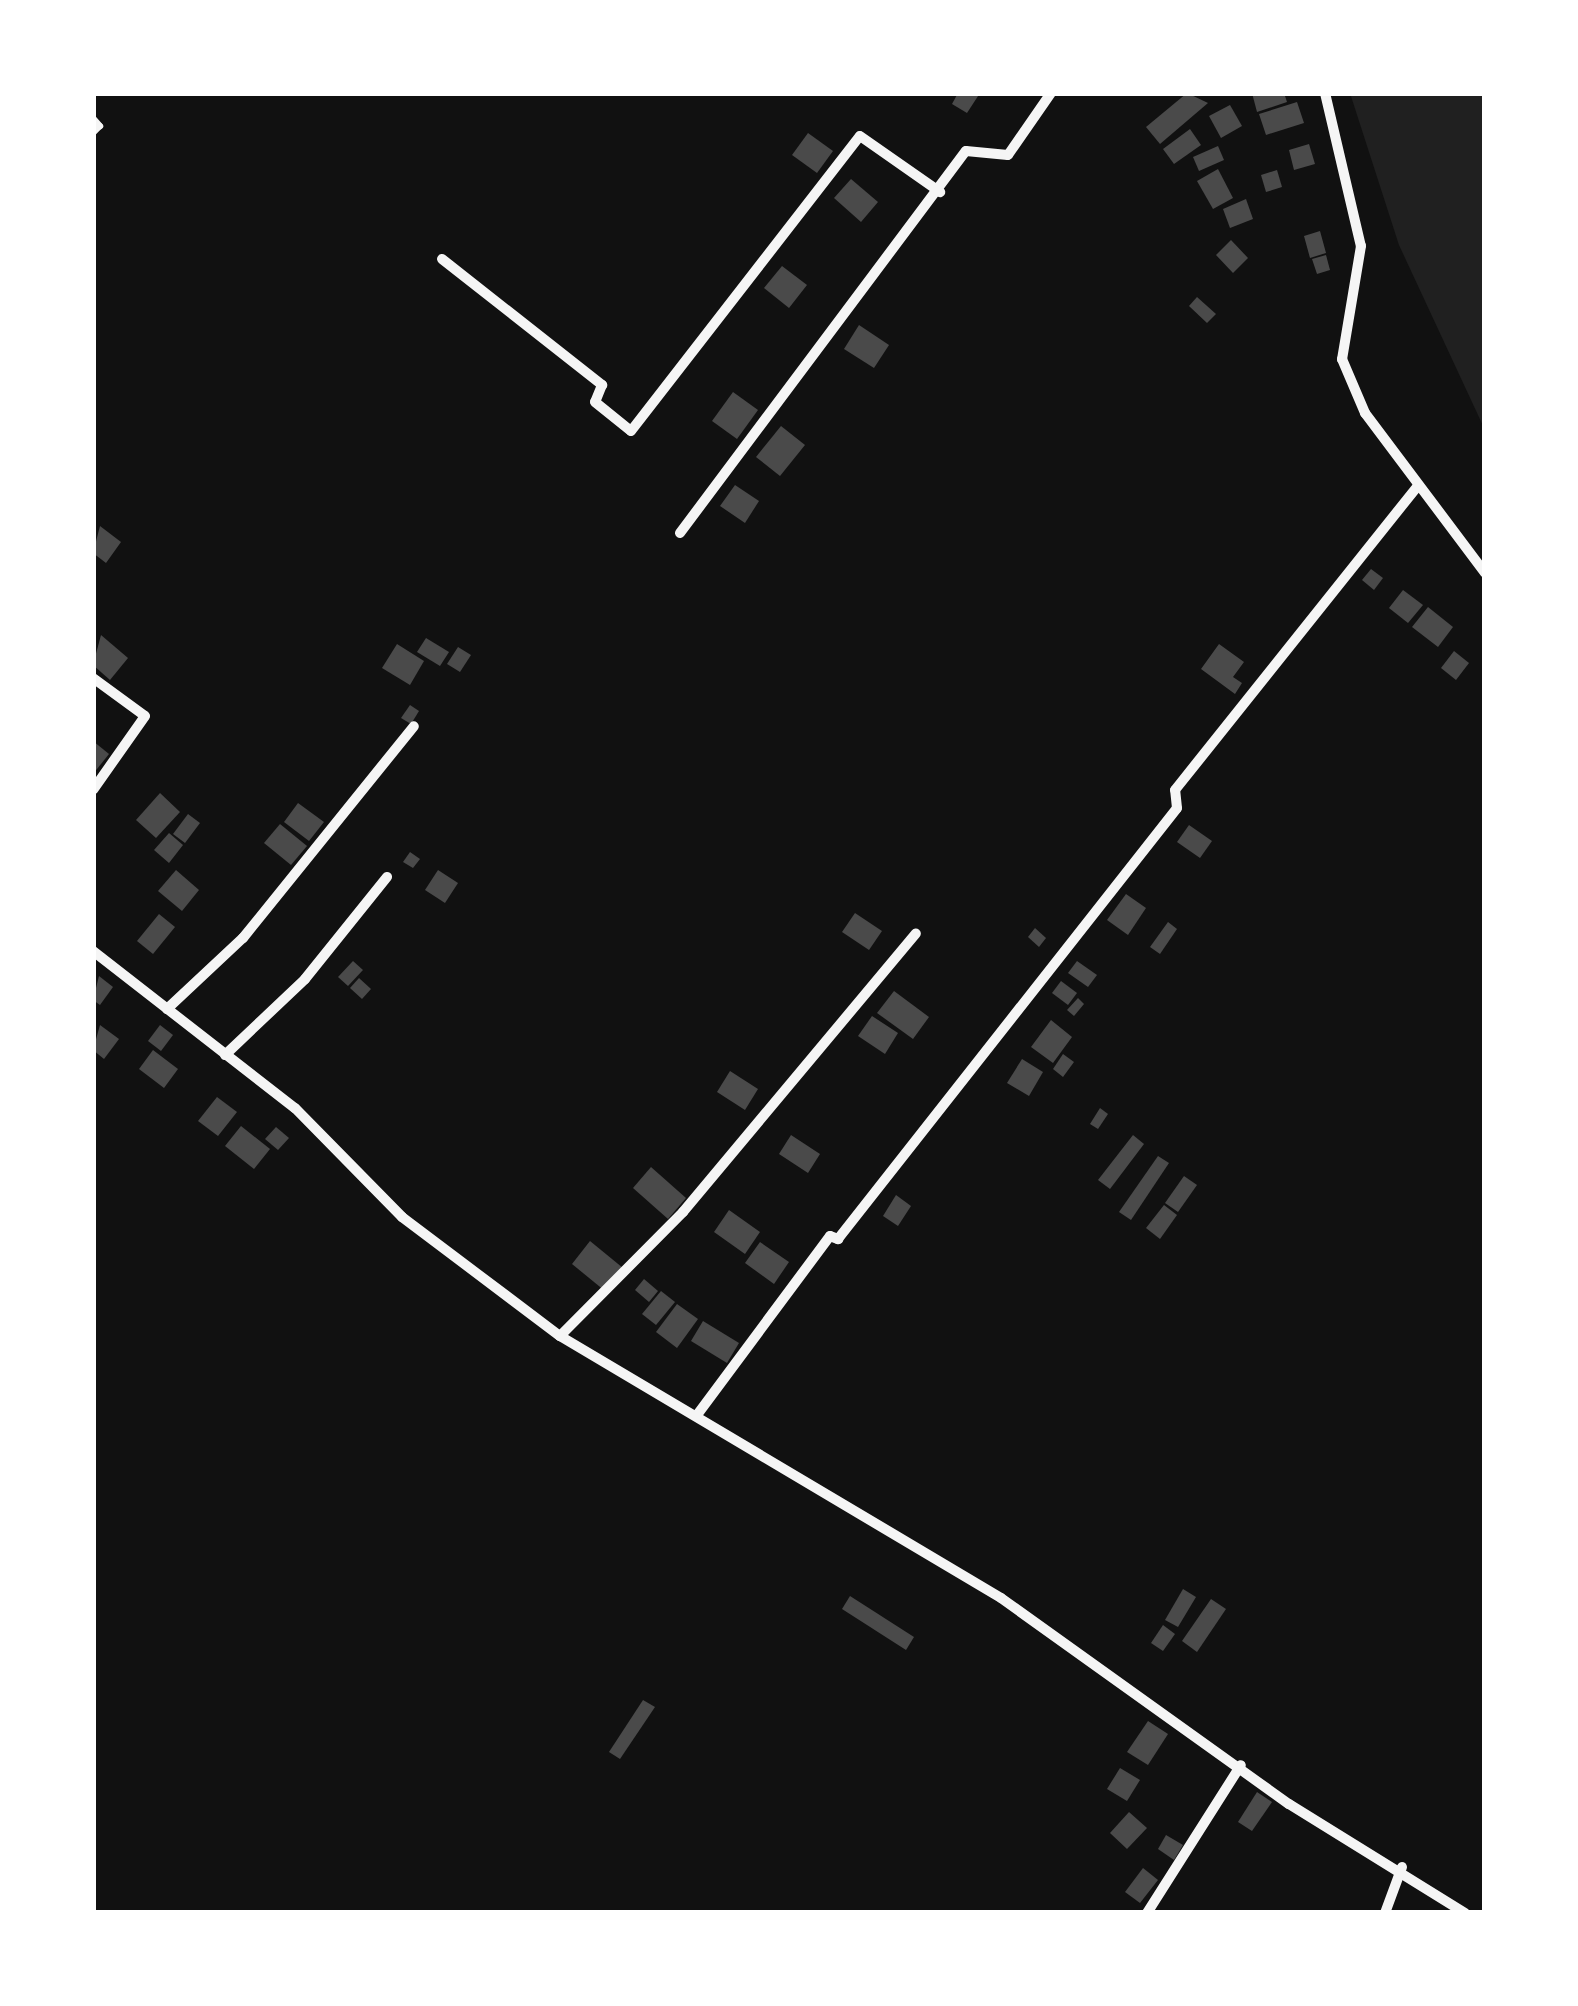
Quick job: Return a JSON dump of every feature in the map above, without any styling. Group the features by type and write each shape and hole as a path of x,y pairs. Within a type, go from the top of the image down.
{"street":[{"path":"680,533 940,192 966,151 1008,155 1051,93"},
{"path":"1325,93 1361,246 1342,359 1365,413 1485,572"},
{"path":"442,259 602,385 595,402 631,431 860,136 940,192"},
{"path":"697,1415 830,1236 838,1240 1178,808 1175,790 1417,487"},
{"path":"93,678 145,716 93,790"},
{"path":"167,1009 243,938 413,726"},
{"path":"225,1055 304,979 387,877"},
{"path":"560,1336 683,1212 916,933"},
{"path":"93,951 295,1108 402,1217 560,1336 1000,1598 1241,1765 1289,1804 1402,1868 1465,1913"},
{"path":"1148,1913 1241,1765"},
{"path":"1385,1913 1402,1868"}],"lane":[{"path":"93,118 100,126 93,133"}],"shaded area":[{"path":"1350,93 1485,93 1485,430 1399,245"}],"building":[{"path":"958,93 980,93 967,113 952,104"},
{"path":"1187,93 1208,103 1160,144 1146,127"},
{"path":"1252,93 1284,93 1287,102 1257,112"},
{"path":"1297,102 1304,123 1266,135 1259,114"},
{"path":"1230,105 1242,126 1221,138 1209,116"},
{"path":"1190,129 1201,145 1174,164 1163,149"},
{"path":"808,133 833,151 817,173 792,155"},
{"path":"1309,144 1315,164 1294,170 1289,150"},
{"path":"1218,146 1224,160 1199,171 1193,157"},
{"path":"1218,169 1233,198 1213,209 1197,181"},
{"path":"1277,170 1282,187 1266,192 1261,175"},
{"path":"851,179 878,202 861,222 834,198"},
{"path":"1246,199 1253,219 1230,228 1223,209"},
{"path":"1320,231 1326,253 1310,258 1304,236"},
{"path":"1231,240 1248,258 1233,273 1216,255"},
{"path":"1326,255 1330,270 1317,274 1312,259"},
{"path":"782,266 807,285 789,308 764,288"},
{"path":"1197,297 1216,314 1207,323 1189,306"},
{"path":"859,325 889,345 874,368 844,349"},
{"path":"733,392 758,410 737,439 712,421"},
{"path":"781,426 805,445 780,476 756,457"},
{"path":"735,485 759,501 745,523 720,506"},
{"path":"100,526 121,542 106,563 93,553"},
{"path":"1371,569 1383,578 1374,590 1362,580"},
{"path":"1403,590 1423,605 1408,623 1389,608"},
{"path":"1428,607 1453,627 1438,647 1412,627"},
{"path":"101,635 128,658 110,680 93,665"},
{"path":"426,638 449,652 440,666 417,652"},
{"path":"397,644 424,661 410,685 382,668"},
{"path":"1219,644 1244,662 1233,677 1242,683 1235,694 1201,669"},
{"path":"458,647 471,655 460,672 447,664"},
{"path":"1454,651 1469,663 1456,680 1441,668"},
{"path":"410,705 419,711 411,724 401,718"},
{"path":"93,741 109,754 93,774"},
{"path":"160,793 180,812 156,838 136,820"},
{"path":"298,803 324,822 309,841 284,822"},
{"path":"188,814 200,823 185,843 173,834"},
{"path":"280,824 307,846 291,865 264,843"},
{"path":"1189,825 1212,841 1200,858 1177,842"},
{"path":"169,833 183,845 169,863 154,850"},
{"path":"410,852 420,859 413,868 403,862"},
{"path":"176,870 199,890 182,911 158,891"},
{"path":"438,870 458,883 445,903 425,890"},
{"path":"1126,894 1146,908 1128,935 1107,920"},
{"path":"855,913 882,931 869,950 842,932"},
{"path":"159,914 175,927 153,954 137,941"},
{"path":"1168,922 1177,929 1160,954 1150,947"},
{"path":"1035,928 1046,938 1039,947 1028,937"},
{"path":"353,961 363,970 348,986 338,977"},
{"path":"1077,961 1097,975 1088,987 1068,973"},
{"path":"99,976 113,987 100,1005 93,1000"},
{"path":"359,978 371,989 362,999 350,988"},
{"path":"1061,981 1077,993 1068,1005 1052,993"},
{"path":"894,991 929,1017 913,1039 877,1013"},
{"path":"1078,998 1084,1004 1074,1016 1067,1010"},
{"path":"872,1016 898,1033 885,1054 858,1036"},
{"path":"1051,1020 1072,1037 1053,1063 1031,1047"},
{"path":"100,1025 119,1039 104,1059 93,1050"},
{"path":"160,1025 173,1035 161,1051 148,1041"},
{"path":"153,1050 178,1069 164,1088 139,1069"},
{"path":"1063,1054 1074,1062 1063,1077 1053,1069"},
{"path":"1022,1059 1043,1072 1029,1096 1007,1083"},
{"path":"730,1071 758,1089 745,1110 717,1092"},
{"path":"217,1097 237,1112 218,1136 198,1121"},
{"path":"1100,1108 1108,1114 1098,1129 1090,1124"},
{"path":"241,1126 270,1149 254,1169 225,1146"},
{"path":"276,1127 289,1138 278,1150 265,1139"},
{"path":"791,1135 820,1154 808,1173 779,1154"},
{"path":"1133,1135 1144,1144 1110,1189 1098,1180"},
{"path":"1158,1156 1169,1163 1131,1220 1119,1212"},
{"path":"651,1167 686,1198 668,1219 633,1188"},
{"path":"1184,1176 1197,1185 1178,1212 1165,1203"},
{"path":"896,1195 911,1206 898,1226 883,1216"},
{"path":"1164,1205 1177,1215 1160,1239 1146,1228"},
{"path":"729,1210 760,1232 745,1254 714,1232"},
{"path":"590,1241 623,1268 605,1291 572,1264"},
{"path":"760,1242 789,1262 774,1284 745,1263"},
{"path":"644,1279 658,1291 649,1302 635,1290"},
{"path":"661,1291 675,1302 656,1325 642,1314"},
{"path":"677,1304 698,1319 677,1348 656,1332"},
{"path":"703,1321 739,1343 727,1363 691,1341"},
{"path":"1183,1589 1196,1597 1178,1627 1165,1620"},
{"path":"850,1596 914,1637 906,1650 842,1609"},
{"path":"1211,1599 1226,1609 1197,1652 1182,1641"},
{"path":"1163,1625 1175,1634 1163,1651 1151,1643"},
{"path":"643,1700 655,1707 620,1759 609,1752"},
{"path":"1148,1721 1168,1734 1148,1765 1127,1752"},
{"path":"1120,1768 1140,1780 1127,1801 1107,1789"},
{"path":"1257,1792 1272,1802 1252,1831 1238,1822"},
{"path":"1129,1812 1147,1828 1127,1849 1110,1833"},
{"path":"1166,1835 1183,1845 1174,1860 1158,1849"},
{"path":"1143,1868 1158,1880 1140,1903 1125,1892"}]}
